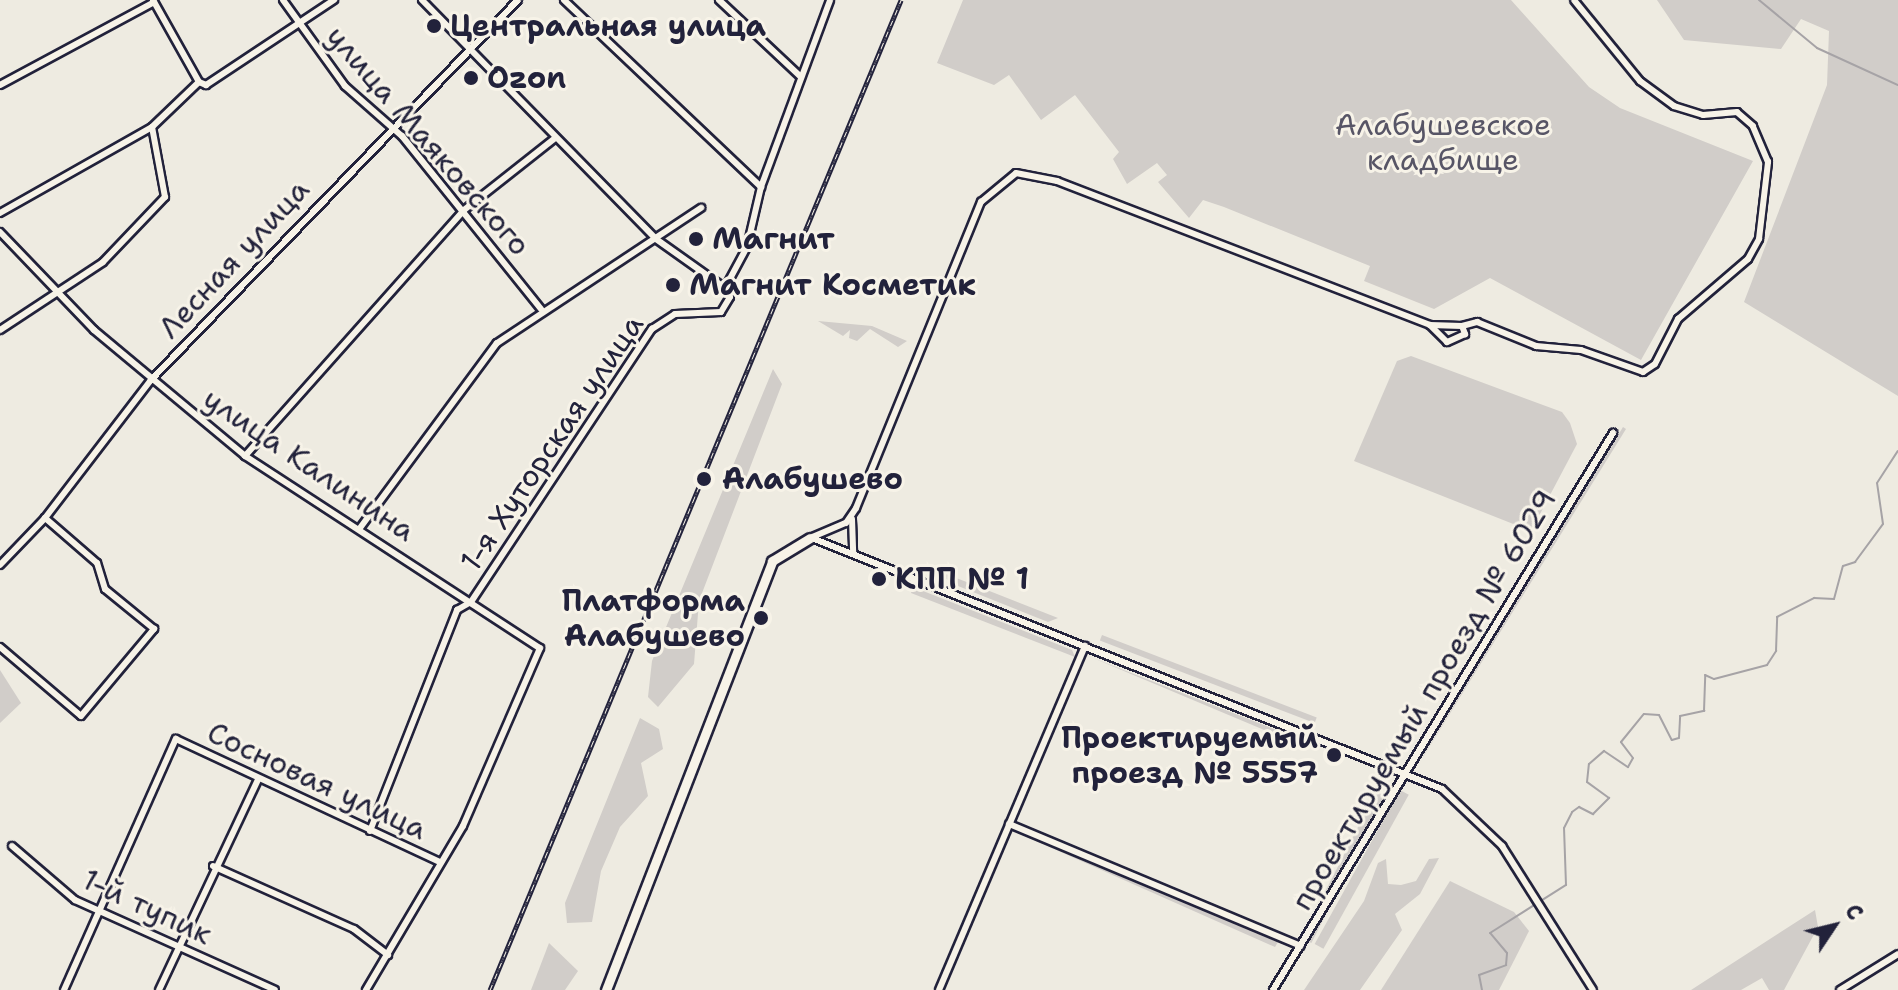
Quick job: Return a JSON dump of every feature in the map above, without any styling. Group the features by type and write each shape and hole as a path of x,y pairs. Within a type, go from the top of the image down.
{"street":[{"name":"улица Маяковского","path":"283,0 345,86 392,125 464,210 541,309"},
{"path":"0,85 154,1 199,82 206,85 334,0"},
{"path":"422,0 465,49 656,239 725,288"},
{"name":"Лесная улица","path":"0,565 45,518 151,380 465,49 518,0"},
{"path":"564,0 761,187"},
{"path":"719,0 800,76"},
{"name":"1-я Хуторская улица","path":"471,602 652,329 675,314 721,312 730,297 725,288 747,247 761,187 830,0"},
{"path":"1430,325 1462,326 1477,322 1536,346 1581,350 1643,372 1655,364 1678,319 1748,259 1759,239 1768,162 1753,126 1737,112 1703,115 1674,106 1640,81 1574,0"},
{"path":"0,213 152,127 199,82"},
{"path":"0,330 59,297 130,238 165,197 152,127"},
{"path":"245,456 464,210 554,139"},
{"path":"853,554 848,533 856,508 981,202 1006,177 1027,172 1057,181 1430,325 1454,343 1465,334 1462,326"},
{"path":"360,528 497,343 541,309 701,208"},
{"name":"улица Калинина","path":"0,232 59,297 151,380 245,456 540,648 440,862"},
{"name":"проектируемый проезд № 6029","path":"1273,990 1613,433"},
{"path":"606,990 772,561 785,547 837,529 856,508"},
{"path":"0,647 81,716 154,629 105,589 97,563 45,518"},
{"path":"810,538 1407,772 1467,807 1516,868 1593,990"},
{"path":"370,831 457,610 471,602"},
{"path":"939,990 1085,646"},
{"name":"Сосновая улица","path":"99,911 176,739 258,780 440,862"},
{"path":"159,990 213,866 258,780"},
{"path":"1009,824 1300,946"},
{"name":"1-й тупик","path":"12,846 51,883 99,911 275,990"},
{"path":"366,990 440,862"},
{"path":"213,866 354,929 388,955"},
{"path":"64,990 99,911"},
{"path":"1840,990 1898,954"}],"green space":[{"name":"Алабушевское кладбище","path":"963,0 1511,0 1589,87 1620,108 1753,161 1641,360 1490,278 1434,309 1364,281 1370,266 1224,207 1203,200 1189,218 1158,182 1167,175 1157,163 1127,184 1113,159 1119,152 1075,95 1041,120 1009,75 994,85 937,63"},
{"path":"1657,0 1898,0 1898,396 1744,302 1827,85 1829,31 1801,19 1781,49 1684,40"},
{"path":"818,321 872,326 907,341 898,347 870,329 857,341 849,338 850,330 843,336"},
{"path":"1411,356 1562,412 1570,423 1577,444 1531,531 1354,461 1397,361"},
{"path":"773,369 782,384 699,601 694,664 658,707 648,697 652,661"},
{"path":"1623,427 1626,429 1423,757 1423,756"},
{"path":"935,570 1058,618 1048,622 953,584"},
{"path":"913,587 1072,650 1075,657 911,593"},
{"path":"1102,635 1317,717 1315,723 1100,641"},
{"path":"1093,658 1307,742 1305,747"},
{"path":"0,670 21,703 0,723"},
{"path":"640,718 659,729 663,749 641,763 648,796 620,827 601,871 592,922 567,923 565,903"},
{"path":"1381,782 1391,787 1311,943 1302,938"},
{"path":"1400,790 1409,795 1323,949 1315,944"},
{"path":"1018,833 1278,942 1275,947"},
{"path":"1439,858 1420,894 1395,914 1402,930 1360,990 1304,990 1364,901 1378,863 1386,859 1388,884 1401,885 1416,881 1429,859"},
{"path":"1450,881 1514,912 1529,931 1499,990 1381,990"},
{"path":"1815,910 1818,927 1784,990 1769,990 1762,978 1741,990 1691,990"},
{"path":"549,943 578,971 565,990 531,990"}],"waterway":[{"path":"1759,0 1817,48 1898,85"},
{"path":"1482,990 1479,975 1506,965 1507,953 1490,933 1566,885 1564,828 1572,812 1579,807 1593,814 1609,798 1587,782 1589,764 1604,751 1628,767 1633,758 1621,742 1644,714 1659,715 1672,740 1679,738 1680,716 1704,711 1705,675 1714,679 1767,665 1776,651 1777,617 1814,598 1834,599 1843,566 1855,562 1883,524 1877,483 1898,451"}],"railway":[{"path":"490,990 901,0"}],"place":[{"name":"Центральная улица","path":"434,26"},
{"name":"Ozon","path":"471,78"},
{"name":"Магнит","path":"696,239"},
{"name":"Магнит Косметик","path":"673,285"},
{"name":"Алабушево","path":"704,479"},
{"name":"КПП № 1","path":"879,579"},
{"name":"Платформа Алабушево","path":"761,618"},
{"name":"Проектируемый проезд № 5557","path":"1334,755"}]}
